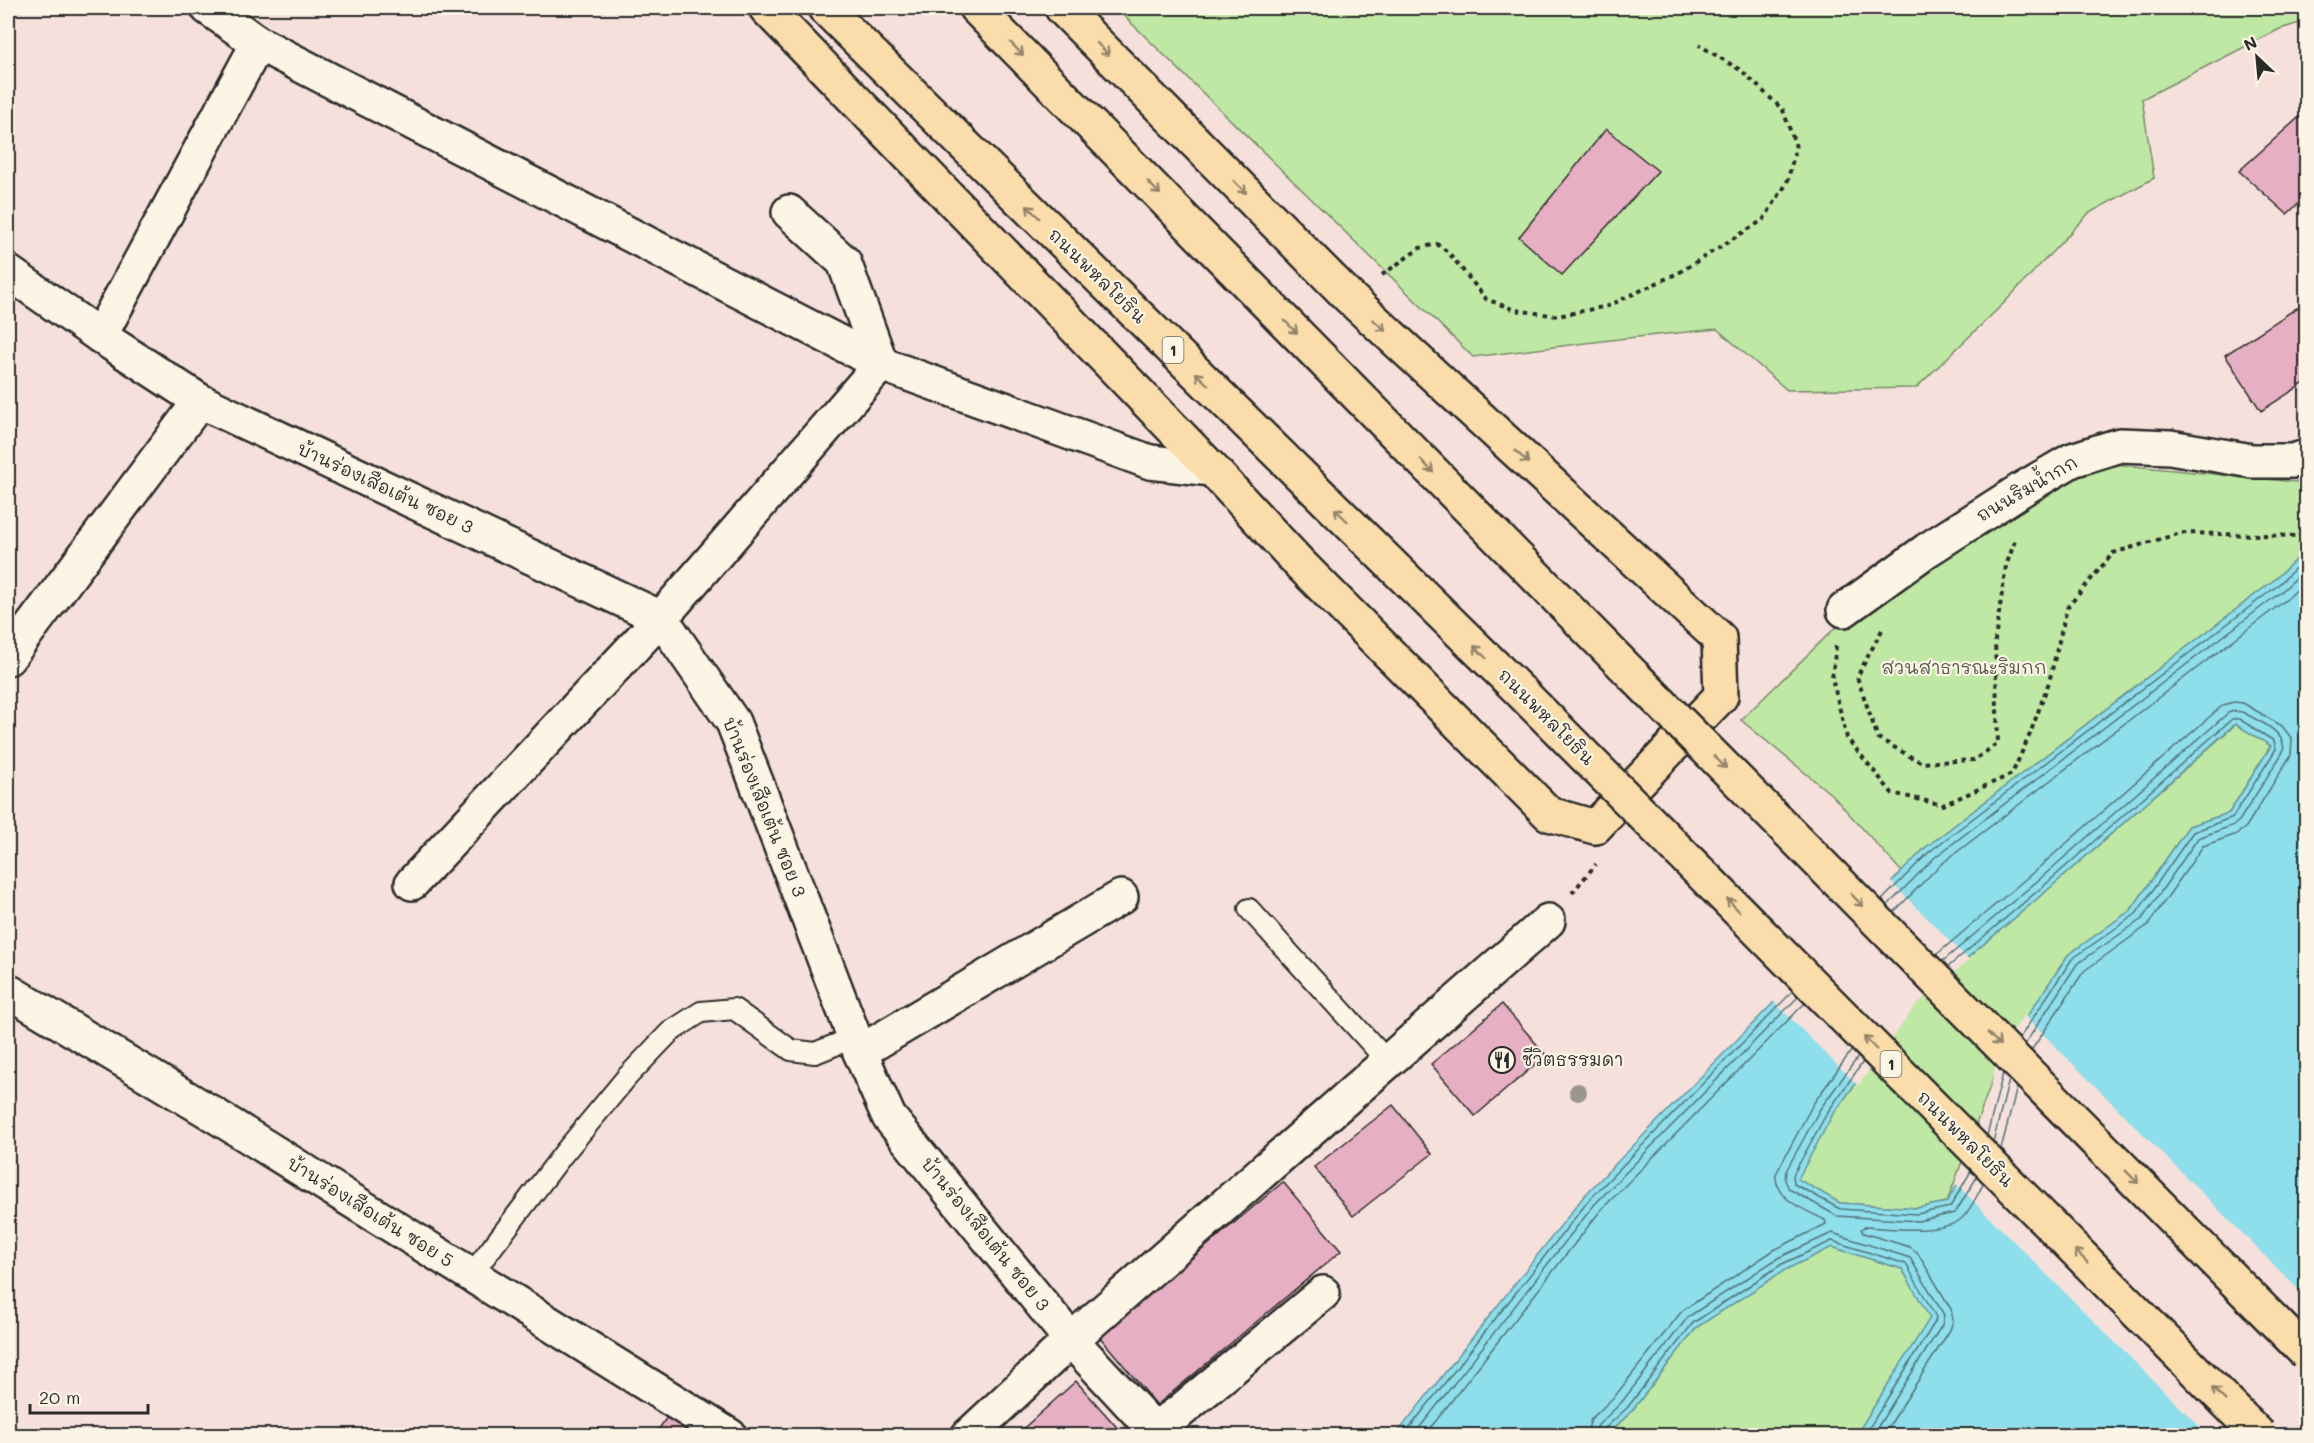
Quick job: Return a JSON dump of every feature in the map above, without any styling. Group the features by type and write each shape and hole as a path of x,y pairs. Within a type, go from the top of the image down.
{"main road":[{"path":"766,8 1212,469 1300,564 1549,814 1595,827 1721,696 1719,638 1350,298 1062,8"},
{"name":"ถนนพหลโยธิน","path":"825,8 1522,693 2260,1436"},
{"path":"976,8 1634,676 2307,1353"}],"street":[{"path":"208,8 258,43 881,364 1150,462 1212,469"},
{"path":"100,336 258,43"},
{"path":"789,212 844,262 881,364"},
{"name":"บ้านร่องเสือเต้น ซอย 3","path":"8,272 100,336 200,401 661,618 733,722 857,1044 889,1117 1071,1340 1149,1424 1164,1423 1323,1293"},
{"path":"412,884 661,618 881,364"},
{"path":"8,658 200,401"},
{"name":"ถนนริมน้ำกก","path":"1844,610 1927,550 2024,488 2072,460 2120,444 2170,447 2252,461 2293,461 2307,457"},
{"path":"857,1044 1121,897"},
{"path":"968,1436 1071,1340 1548,921"},
{"name":"บ้านร่องเสือเต้น ซอย 5","path":"8,991 208,1111 730,1436"}],"lane":[{"path":"1249,909 1389,1063"},
{"path":"471,1275 564,1153 627,1077 670,1032 701,1012 734,1009 791,1050 815,1053 857,1044"}],"path":[{"path":"1350,298 1420,248 1437,244 1448,252 1486,299 1515,310 1558,316 1608,306 1680,272 1763,220 1786,183 1796,147 1783,110 1742,71 1699,45"},
{"path":"1844,610 1835,650 1832,678 1847,738 1892,793 1943,805 2012,774 2049,682 2067,608 2112,552 2181,533 2299,536 2307,530"},
{"path":"2007,542 2023,532"},
{"path":"1886,624 1857,677 1878,738 1922,763 1974,760 1998,742 1995,640 2006,566 2016,537"},
{"path":"1548,921 1596,864 1595,827"}],"green space":[{"path":"1116,8 2306,8 2306,21 2280,29 2142,99 2154,178 2089,213 2003,304 1916,388 1787,390 1717,329 1473,357"},
{"name":"สวนสาธารณะริมกก","path":"2072,460 2306,483 2306,550 2273,581 1925,848 1902,872 1832,795 1741,720 1889,575"},
{"path":"2236,724 2271,745 2229,813 2189,826 2131,910 2068,955 2002,1054 1947,1202 1917,1208 1840,1203 1797,1179 1832,1116 1913,1004 2051,887"},
{"path":"1832,1247 1902,1269 1931,1318 1856,1435 1606,1436 1631,1412 1697,1327 1785,1269"}],"water":[{"path":"2306,550 2306,1435 1856,1435 1930,1318 1902,1269 1832,1247 1785,1270 1697,1327 1631,1412 1606,1435 1395,1436 1584,1196 1925,848 2273,581","holes":["2235,724 2271,746 2229,813 2189,826 2131,910 2068,955 2002,1054 1978,1148 1947,1202 1917,1208 1840,1203 1798,1179 1832,1116 1913,1004 2051,887"]}],"pier":[{"path":"1889,880 1969,960 1915,1006 1858,1086 1772,1000"},
{"path":"2024,1015 2306,1297 2306,1435 2208,1435 1955,1183 1975,1147 1999,1053"}],"building":[{"path":"2306,111 2306,197 2287,214 2239,171"},
{"path":"1606,129 1658,171 1562,275 1519,237"},
{"path":"2306,302 2306,382 2261,411 2225,355"},
{"path":"1502,1004 1546,1055 1475,1116 1431,1064"},
{"path":"1393,1105 1432,1154 1353,1216 1314,1167"},
{"path":"1283,1182 1341,1251 1157,1405 1099,1336"},
{"path":"1076,1381 1121,1432 1117,1436 1015,1436"},
{"path":"669,1414 696,1436 654,1436"}],"place":[{"name":"ชีวิตธรรมดา","path":"1502,1060"}]}
